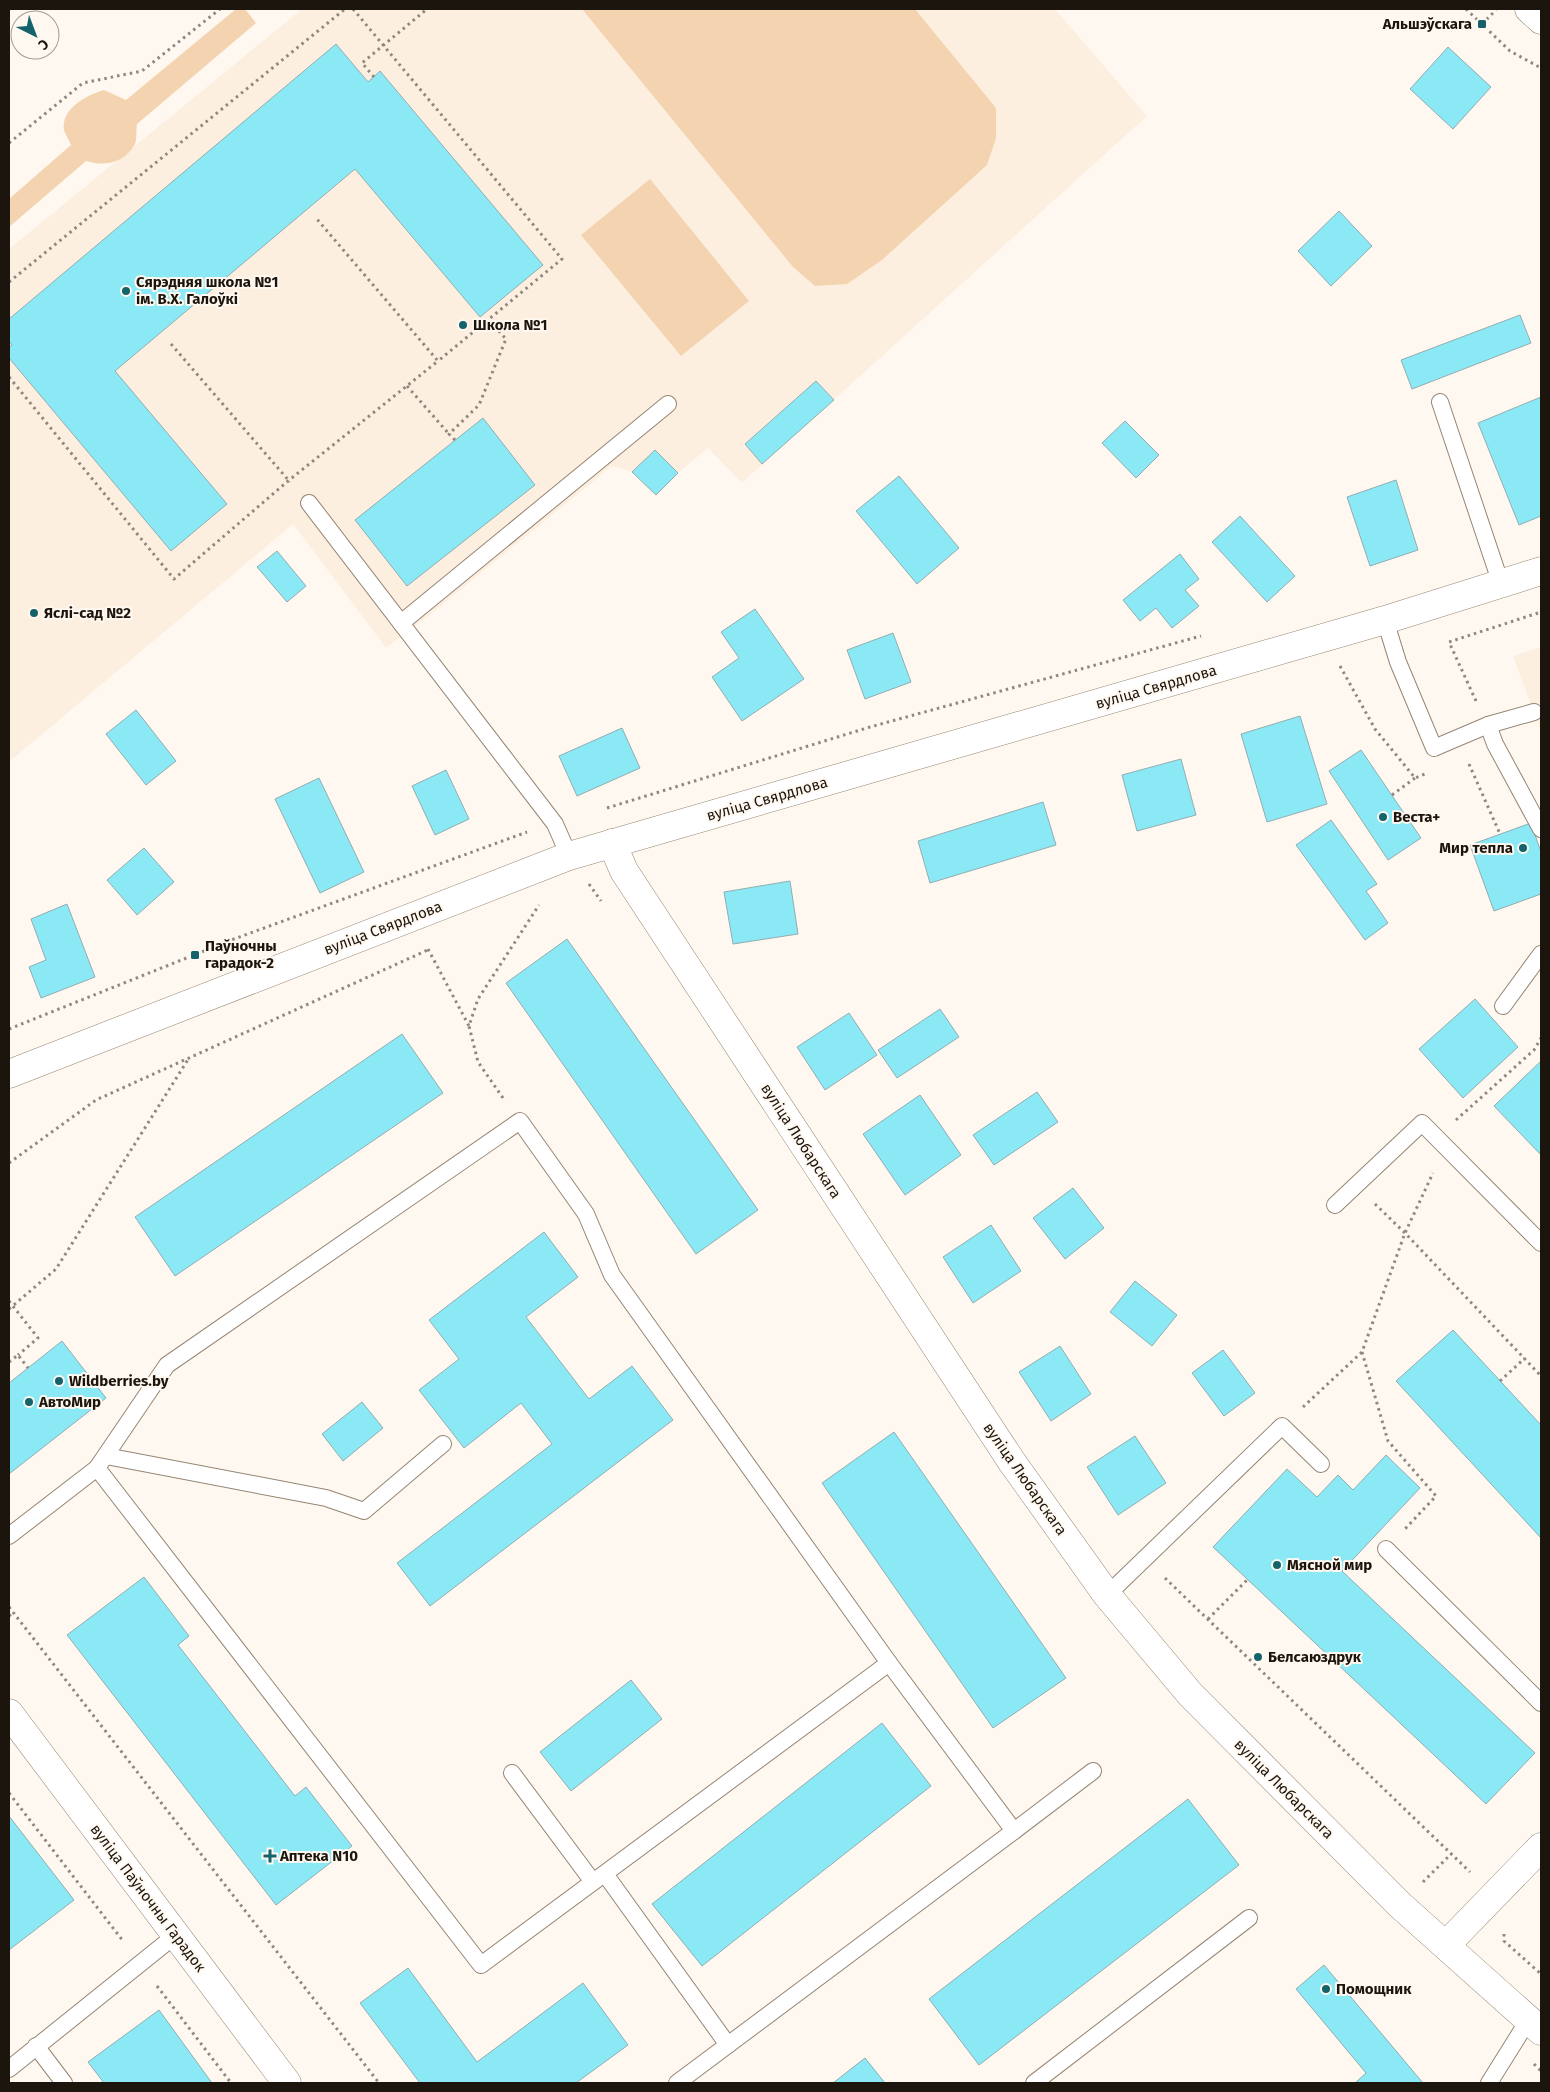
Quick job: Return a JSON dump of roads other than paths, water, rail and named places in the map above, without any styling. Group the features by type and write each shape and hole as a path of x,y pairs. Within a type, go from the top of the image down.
{"street":[{"path":"1529,9 1541,20"},
{"name":"вуліца Свярдлова","path":"9,1074 569,856 1385,620 1541,571"},
{"name":"вуліца Любарскага","path":"612,843 624,871 979,1412 1012,1462 1107,1595 1190,1694 1400,1905 1535,2025"},
{"name":"вуліца Паўночны Гарадок","path":"9,1713 287,2083"},
{"path":"1446,1945 1541,1848"}],"lane":[{"path":"1440,402 1502,584"},
{"path":"401,623 668,404"},
{"path":"309,503 555,824 569,856"},
{"path":"1385,620 1398,662 1434,748 1488,725 1534,712"},
{"path":"1488,725 1495,744 1541,829"},
{"path":"1503,1006 1541,954"},
{"path":"9,1536 101,1462 167,1365 520,1121 586,1214 612,1275 889,1663 1014,1831"},
{"path":"1335,1205 1422,1122 1541,1243"},
{"path":"1107,1595 1282,1426 1321,1464"},
{"path":"101,1462 326,1498 364,1511 443,1444"},
{"path":"101,1462 481,1965 889,1663"},
{"path":"1386,1549 1541,1703"},
{"path":"677,2083 1093,1771"},
{"path":"512,1773 599,1878 728,2045"},
{"path":"1034,2083 1249,1918"},
{"path":"11,2063 36,2046 176,1934"},
{"path":"1489,2083 1535,2025"},
{"path":"36,2046 64,2083"}],"place":[{"name":"Альшэўскага","path":"1482,24"},
{"name":"Сярэдняя школа №1 ім. В.Х. Галоўкі","path":"126,291"},
{"name":"Школа №1","path":"463,325"},
{"name":"Яслі-сад №2","path":"34,613"},
{"name":"Веста+","path":"1383,817"},
{"name":"Мир тепла","path":"1523,848"},
{"name":"Паўночны гарадок-2","path":"195,955"},
{"name":"Wildberries.by","path":"59,1381"},
{"name":"АвтоМир","path":"29,1402"},
{"name":"Мясной мир","path":"1277,1565"},
{"name":"Белсаюздрук","path":"1258,1657"},
{"name":"Аптека N10","path":"270,1856"},
{"name":"Помощник","path":"1326,1989"}]}
